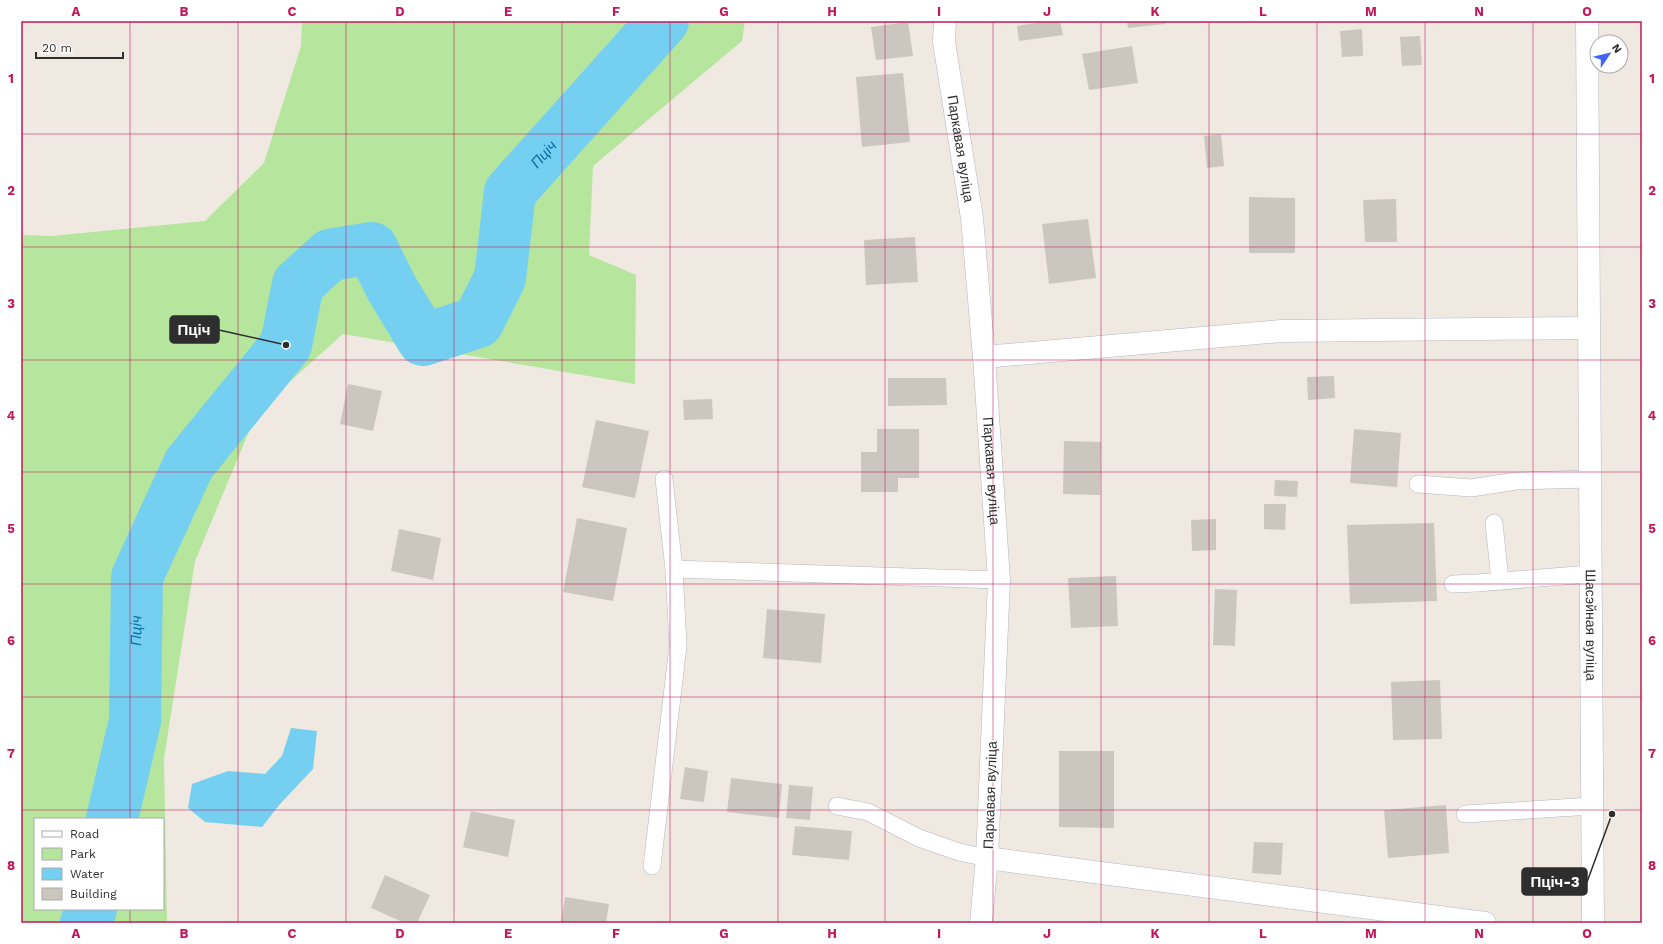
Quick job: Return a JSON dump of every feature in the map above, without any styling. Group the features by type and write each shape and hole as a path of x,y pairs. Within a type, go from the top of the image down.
{"street":[{"name":"Паркавая вуліца","path":"945,21 944,42 972,218 984,357 999,580 987,858 981,923"},
{"name":"Шасэйная вуліца","path":"1587,21 1593,923"},
{"path":"984,357 1281,331 1588,328"},
{"path":"987,858 1245,890 1485,923"}],"lane":[{"path":"652,866 678,646 674,569 664,479"},
{"path":"1418,484 1471,488 1516,481 1589,479"},
{"path":"1494,523 1500,581"},
{"path":"674,569 999,580"},
{"path":"1452,584 1590,574"},
{"path":"837,806 868,812 919,838 959,852 987,858"},
{"path":"1465,814 1592,806"}],"green space":[{"path":"302,21 745,21 742,41 593,166 589,255 636,275 635,384 343,334 258,410 195,561 164,758 167,923 21,923 21,235 52,236 205,221 264,163 301,46"}],"water":[{"path":"291,728 317,731 313,769 280,804 262,827 205,822 188,808 192,784 228,771 265,774 282,756"}],"building":[{"path":"1047,21 1060,21 1063,35 1019,41 1017,26"},
{"path":"1127,21 1165,21 1165,24 1128,28"},
{"path":"908,22 913,56 876,60 871,27"},
{"path":"1362,29 1363,56 1342,57 1340,31"},
{"path":"1420,36 1422,65 1402,66 1400,37"},
{"path":"1132,46 1138,83 1089,90 1082,54"},
{"path":"903,73 910,142 862,147 856,77"},
{"path":"1221,134 1224,166 1207,168 1204,136"},
{"path":"1249,197 1295,198 1295,253 1249,253"},
{"path":"1396,199 1397,242 1365,242 1363,200"},
{"path":"1088,219 1096,278 1049,284 1042,224"},
{"path":"915,237 918,282 866,285 864,240"},
{"path":"1334,376 1335,398 1308,400 1307,377"},
{"path":"888,378 946,378 947,405 888,406"},
{"path":"348,384 382,391 373,431 340,424"},
{"path":"712,399 713,419 684,420 683,400"},
{"path":"596,420 649,431 635,498 582,487"},
{"path":"877,429 919,429 919,478 898,478 898,492 861,492 861,452 877,452"},
{"path":"1354,429 1401,433 1397,487 1350,483"},
{"path":"1064,441 1101,442 1100,495 1063,494"},
{"path":"1275,480 1298,481 1297,497 1274,496"},
{"path":"1264,504 1286,504 1285,530 1264,529"},
{"path":"577,518 627,528 613,601 563,592"},
{"path":"1216,519 1216,550 1192,551 1191,520"},
{"path":"1434,523 1437,601 1350,604 1347,525"},
{"path":"399,529 441,538 433,580 391,571"},
{"path":"1116,576 1118,626 1071,628 1068,578"},
{"path":"1215,589 1237,590 1235,646 1213,645"},
{"path":"767,609 825,614 821,663 763,658"},
{"path":"1440,680 1442,739 1393,740 1391,682"},
{"path":"1059,751 1114,751 1114,828 1059,827"},
{"path":"685,767 708,771 704,802 680,799"},
{"path":"731,778 782,784 779,818 727,812"},
{"path":"789,785 813,787 810,820 786,818"},
{"path":"1446,805 1449,853 1388,858 1384,810"},
{"path":"471,811 515,820 508,857 463,847"},
{"path":"795,826 852,831 849,860 792,855"},
{"path":"1254,842 1283,843 1281,875 1252,873"},
{"path":"385,875 430,895 417,923 405,923 371,908"},
{"path":"565,897 609,904 606,923 561,923"}],"waterway":[{"name":"Пціч","path":"112,818 135,721 137,577 189,464 286,345 298,284 330,255 372,248 391,287 423,340 478,322 500,278 510,192 663,21"},
{"name":"Пціч","path":"86,923 91,910"}],"place":[{"name":"Пціч","path":"286,345"},
{"name":"Пціч-3","path":"1612,814"}]}
